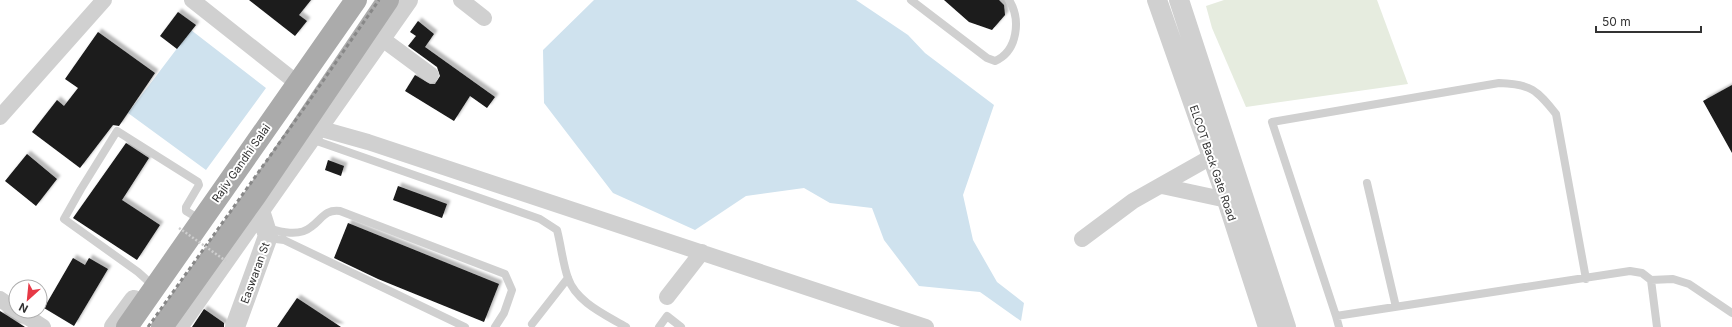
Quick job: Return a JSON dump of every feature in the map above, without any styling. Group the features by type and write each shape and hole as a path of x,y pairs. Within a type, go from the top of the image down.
{"main road":[{"name":"Rajiv Gandhi Salai","path":"127,327 356,0"},
{"path":"162,327 262,218 388,0"}],"street":[{"path":"0,118 104,0"},
{"path":"192,0 301,77 343,0"},
{"path":"178,327 262,218 314,133 408,0"},
{"path":"461,0 484,18"},
{"name":"ELCOT Back Gate Road","path":"1157,0 1227,200 1268,327"},
{"name":"ELCOT Back Gate Road","path":"1179,0 1286,327"},
{"path":"1165,25 1186,21"},
{"path":"381,38 431,74"},
{"path":"314,133 368,142 702,252 909,324 926,327"},
{"path":"1082,239 1133,201 1211,157"},
{"path":"1162,186 1227,200"},
{"path":"114,327 188,226 220,194"},
{"name":"Easwaran St","path":"235,327 262,218"},
{"path":"667,297 702,252"},
{"path":"30,319 42,327"}],"lane":[{"path":"911,0 987,58 995,61 1002,58 1007,51 1016,30 1017,19 1009,0"},
{"path":"1339,327 1272,122 1499,83 1520,84 1540,95 1556,114 1586,278"},
{"path":"148,281 138,272 64,219 117,131 198,182 199,185 186,207 186,211 196,217"},
{"path":"314,133 540,219 556,230 568,278 576,292 591,306 626,327"},
{"path":"1367,182 1396,307"},
{"path":"262,218 287,233 299,232 310,228 322,215 332,210 340,211 505,274 512,290 504,313 495,327"},
{"path":"262,218 284,240 465,327"},
{"path":"1336,316 1630,271 1642,273 1650,280 1657,327"},
{"path":"532,324 568,278"},
{"path":"1650,280 1673,279 1689,284 1732,313"},
{"path":"659,327 667,316 681,327"}],"path":[{"path":"179,228 226,261"}],"shaded area":[{"path":"1224,0 1377,0 1408,84 1246,107 1212,28 1206,6"}],"water":[{"path":"594,0 856,0 908,35 925,53 994,105 963,195 973,240 997,282 1024,303 1021,321 980,292 919,286 884,240 872,208 830,203 804,188 746,196 695,230 613,193 544,103 543,50"},
{"path":"191,30 266,88 206,170 128,113"}],"building":[{"path":"249,0 311,0 299,15 307,21 295,36"},
{"path":"944,0 999,0 1004,5 1005,15 992,30 969,22"},
{"path":"178,12 196,25 177,49 160,36"},
{"path":"418,21 434,34 425,47 495,97 487,108 470,96 454,121 405,91 415,75 430,84 435,84 440,76 437,67 408,46 416,36 410,32"},
{"path":"98,32 155,73 119,126 113,125 80,168 32,132 57,100 64,106 78,88 65,79"},
{"path":"1732,85 1732,153 1703,101"},
{"path":"126,143 149,158 122,200 160,225 137,260 73,218"},
{"path":"27,154 57,179 36,206 5,181"},
{"path":"328,160 344,166 341,176 325,170"},
{"path":"398,186 447,204 442,218 393,200"},
{"path":"348,223 499,284 484,322 378,279 334,258"},
{"path":"73,258 85,265 89,258 108,269 74,326 48,310 48,301"},
{"path":"297,298 341,327 277,327"},
{"path":"204,309 224,323 224,327 192,327"},
{"path":"0,311 8,316 8,319 13,319 25,327 0,327"}],"railway":[{"path":"148,327 305,107 379,0"}]}
